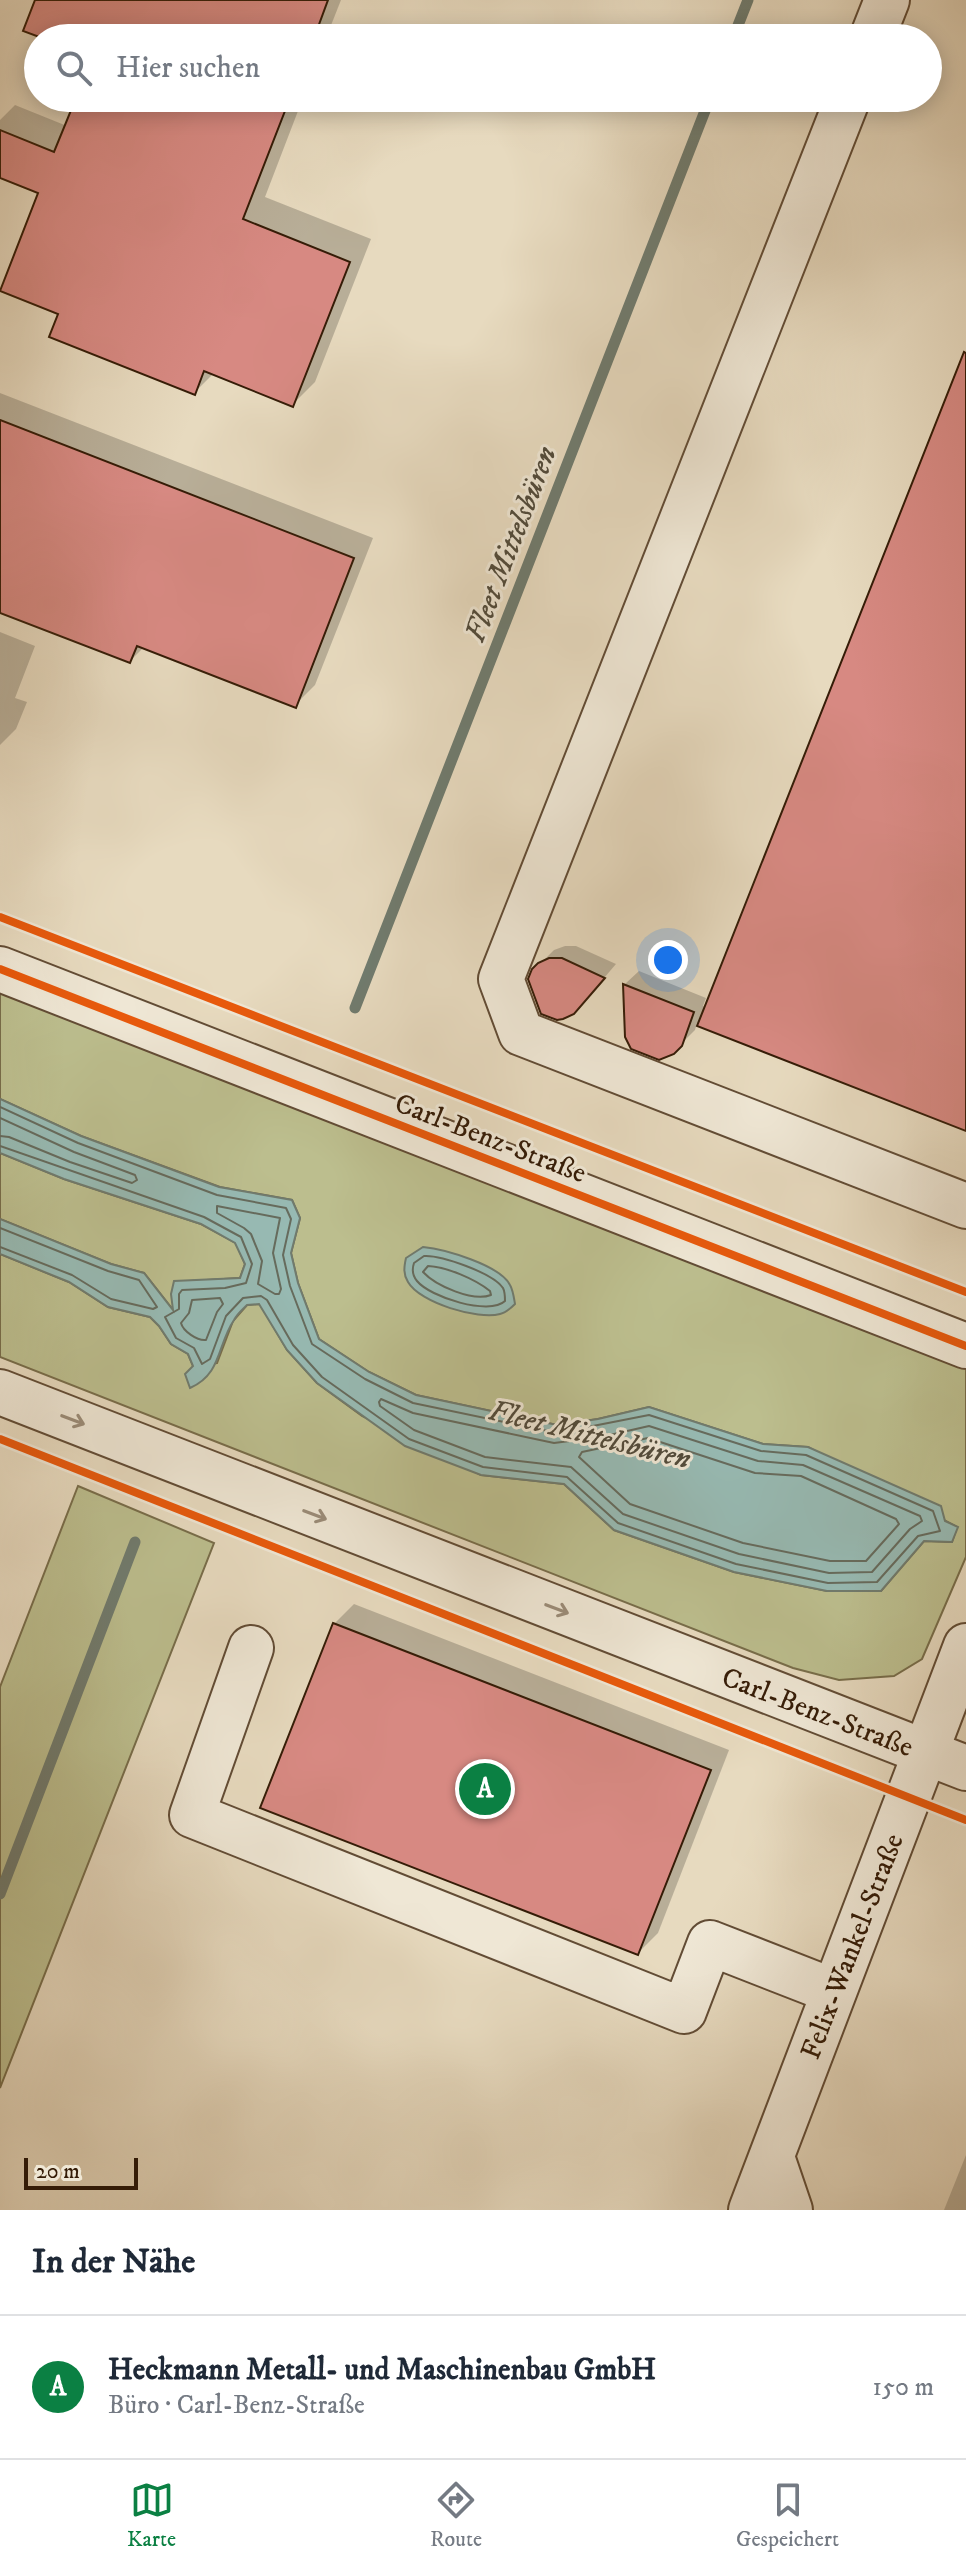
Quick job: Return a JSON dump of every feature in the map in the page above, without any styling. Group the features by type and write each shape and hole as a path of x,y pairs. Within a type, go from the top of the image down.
{"street":[{"path":"878,24 887,0"},
{"path":"842,112 501,979 521,1033 966,1206"},
{"name":"Carl-Benz-Straße","path":"0,969 966,1346"},
{"name":"Carl-Benz-Straße","path":"0,1392 966,1768"},
{"name":"Felix-Wankel-Straße","path":"751,2210 966,1646"},
{"path":"251,1648 192,1815 684,2011 710,1943 833,1991"},
{"path":"772,2157 790,2210"}],"green space":[{"path":"0,986 966,1359 966,1557 922,1659 894,1676 839,1680 793,1668 0,1357 0,1254 69,1282 108,1307 150,1317 171,1344 188,1354 193,1366 217,1363 233,1321 247,1305 260,1304 287,1350 317,1383 362,1416 481,1475 564,1484 614,1530 734,1572 827,1591 881,1591 924,1541 952,1542 957,1527 808,1447 763,1444 649,1407 557,1425 416,1395 369,1372 319,1339 298,1283 291,1253 300,1218 292,1200 220,1187 81,1136 0,1099"},
{"path":"0,1153 64,1179 201,1224 236,1243 245,1264 240,1278 174,1282 174,1311 144,1273 111,1264 0,1219"},
{"path":"78,1486 214,1543 0,2088 0,1687"}],"water":[{"path":"0,1099 81,1136 219,1187 292,1200 300,1218 291,1253 298,1283 319,1339 369,1372 416,1395 557,1425 649,1407 763,1444 808,1447 941,1506 945,1521 958,1527 952,1542 924,1541 881,1591 827,1591 734,1572 614,1530 564,1484 481,1475 405,1446 317,1383 287,1350 259,1304 247,1305 238,1314 214,1367 190,1388 185,1374 193,1366 188,1354 171,1344 150,1317 108,1307 69,1282 0,1254 0,1219 111,1264 144,1273 173,1310 171,1294 174,1281 240,1278 245,1264 235,1243 201,1224 64,1179 0,1153"},
{"path":"423,1247 457,1255 495,1271 510,1285 515,1304 502,1313 490,1315 464,1312 424,1297 408,1282 404,1270 406,1258"}],"building":[{"path":"35,0 328,0 319,24 26,24"},
{"path":"70,112 285,112 243,219 350,262 293,407 204,371 195,395 49,337 58,314 0,291 38,193 0,178 0,130 54,152"},
{"path":"966,353 966,1131 697,1026"},
{"path":"0,420 354,558 296,708 137,646 130,663 0,613"},
{"path":"549,958 562,958 605,978 574,1014 563,1019 541,1014 528,979 538,963"},
{"path":"623,984 694,1012 682,1046 674,1054 659,1060 631,1049 625,1037"},
{"path":"333,1623 711,1770 638,1955 260,1808"}],"waterway":[{"name":"Fleet Mittelsbüren","path":"739,24 748,0"},
{"name":"Fleet Mittelsbüren","path":"355,1008 705,112"},
{"name":"Fleet Mittelsbüren","path":"0,1894 135,1542"}],"cycle path":[{"path":"0,917 966,1292"},
{"path":"0,969 966,1346"},
{"path":"0,1439 966,1820"}],"place":[{"name":"Heckmann Metall- und Maschinenbau GmbH","path":"485,1789"}]}
